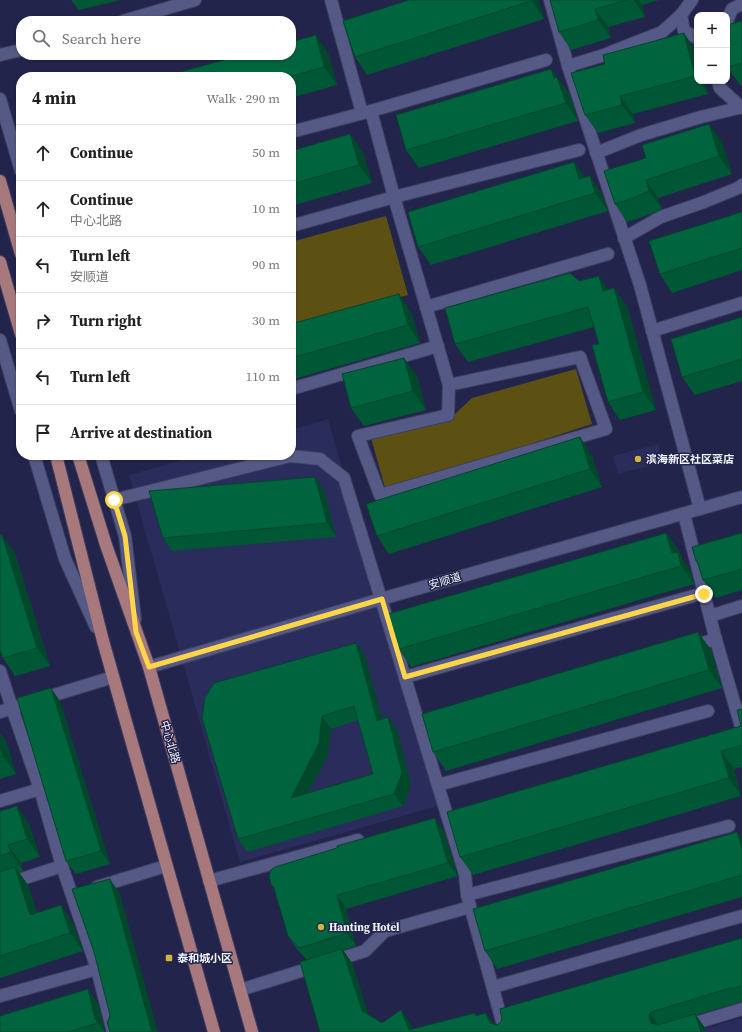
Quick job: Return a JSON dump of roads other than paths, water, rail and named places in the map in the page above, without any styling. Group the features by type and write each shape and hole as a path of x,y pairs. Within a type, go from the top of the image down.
{"main road":[{"path":"0,181 16,237"},
{"path":"0,262 16,317"},
{"path":"57,460 103,641 214,1032"},
{"name":"中心北路","path":"80,460 106,545 149,667 252,1032"}],"street":[{"path":"140,16 195,0"},
{"path":"331,0 394,197 449,385 448,415 358,436 380,495 606,429 580,357 449,385"},
{"path":"550,0 568,66 640,285 700,509"},
{"path":"568,66 601,56 662,32 681,15 692,0"},
{"path":"730,15 735,4"},
{"path":"681,15 684,31 694,36"},
{"path":"0,55 16,51"},
{"path":"296,131 367,112 546,60"},
{"path":"719,84 720,88 742,107"},
{"path":"0,99 16,154"},
{"path":"596,153 641,135 701,117 742,107"},
{"path":"296,225 394,197 579,150"},
{"path":"624,238 661,217 704,202 742,185"},
{"path":"426,306 608,254"},
{"path":"652,331 742,303"},
{"path":"0,340 16,394"},
{"path":"296,388 438,346"},
{"path":"296,457 320,459 344,478 405,677 423,722 438,785 465,874 470,907 505,1032"},
{"path":"35,460 64,559 103,641"},
{"path":"102,460 125,536 136,632"},
{"path":"114,500 274,460"},
{"name":"安顺道","path":"149,667 742,497"},
{"path":"684,514 716,639 742,730"},
{"path":"405,677 704,594"},
{"path":"710,616 742,606"},
{"path":"678,650 716,639"},
{"path":"0,671 6,710 40,789 62,866 80,893 113,1032"},
{"path":"6,710 113,677"},
{"path":"438,785 708,711"},
{"path":"0,801 40,789"},
{"path":"432,820 448,816"},
{"path":"467,895 729,826"},
{"path":"209,881 371,837"},
{"path":"0,886 62,866"},
{"path":"80,893 166,866"},
{"path":"240,990 365,951 385,931 470,907"},
{"path":"493,987 742,916"},
{"path":"0,996 97,969"},
{"path":"666,1032 742,1009"}],"place":[{"name":"滨海新区社区菜店","path":"638,459"},
{"name":"Hanting Hotel","path":"321,927"},
{"name":"泰和城小区","path":"169,958"}]}
